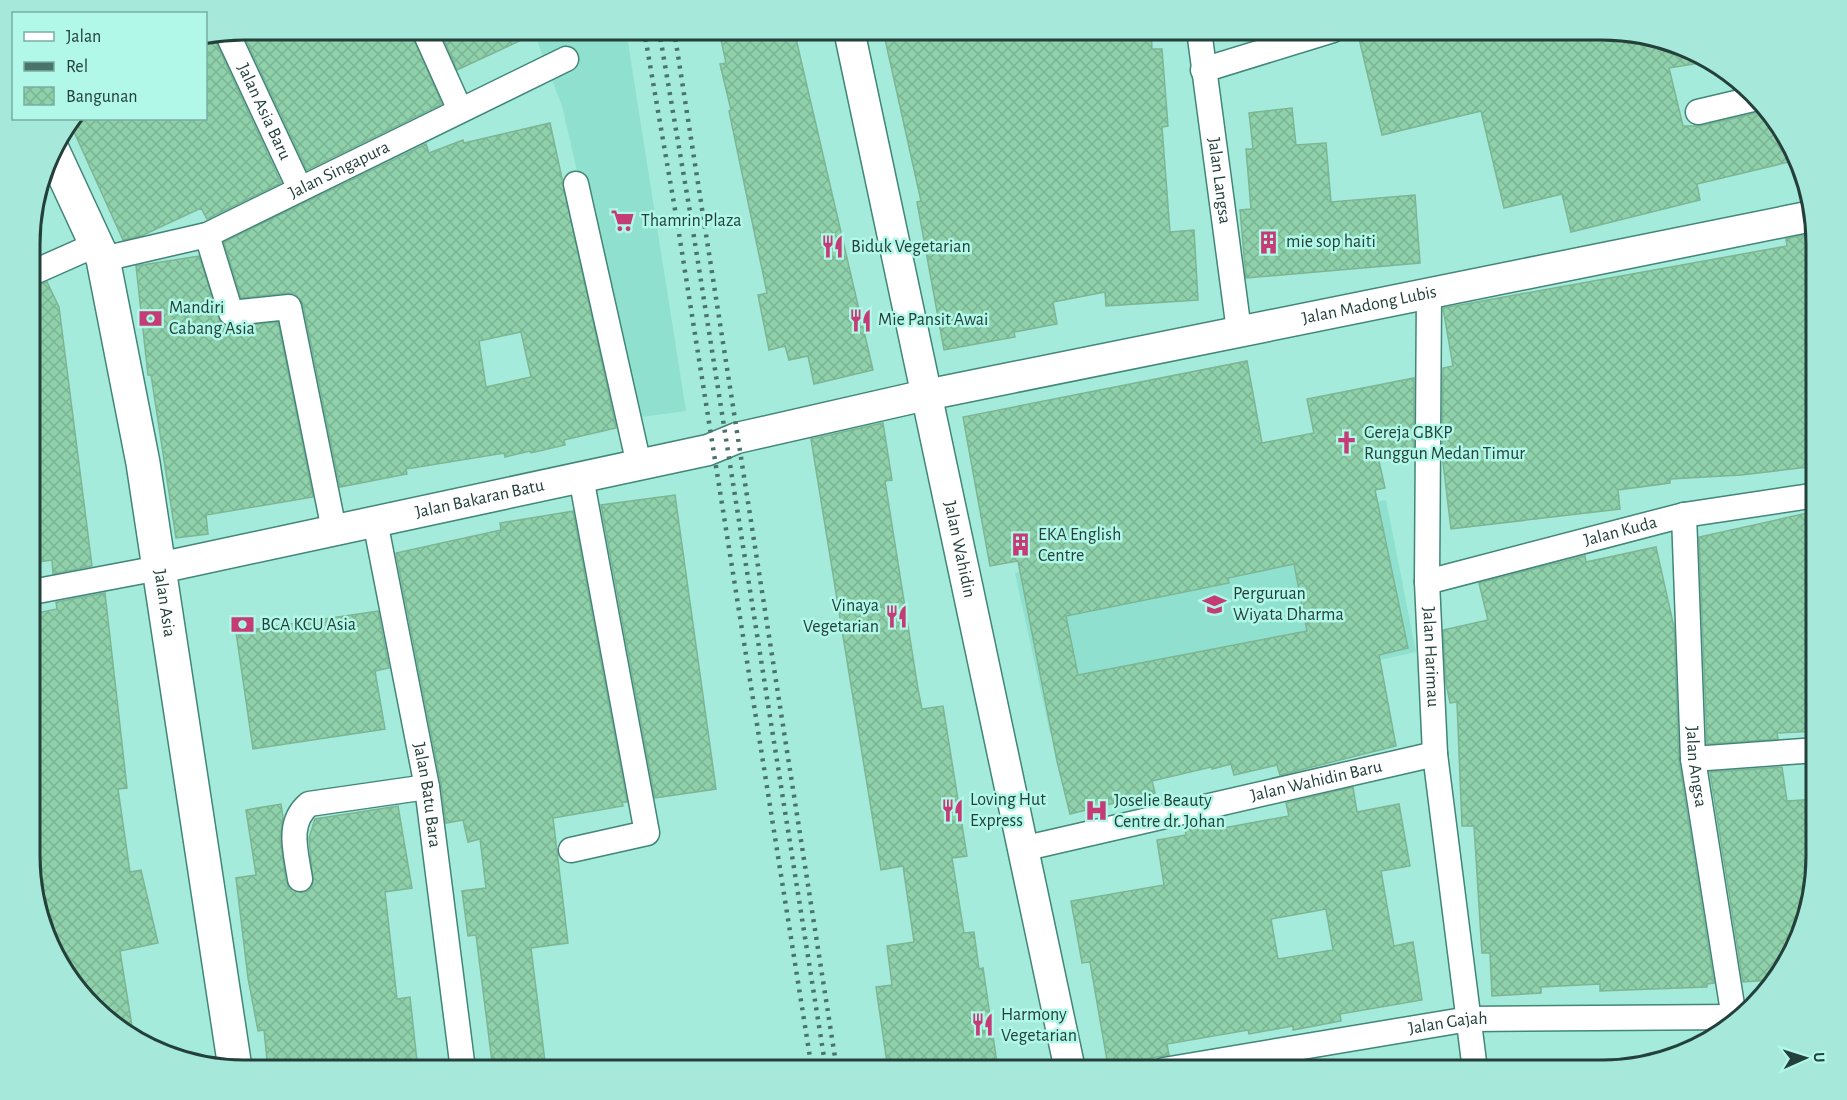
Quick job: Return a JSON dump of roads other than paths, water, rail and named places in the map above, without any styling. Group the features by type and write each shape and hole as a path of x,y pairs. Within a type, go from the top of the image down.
{"main road":[{"name":"Jalan Asia","path":"58,162 99,252 143,463 234,1059"}],"street":[{"path":"428,40 460,110"},
{"name":"Jalan Wahidin","path":"851,40 1069,1059"},
{"name":"Jalan Langsa","path":"1199,40 1239,331"},
{"path":"1203,70 1300,40"},
{"name":"Jalan Asia Baru","path":"231,41 300,189"},
{"name":"Jalan Singapura","path":"40,270 99,252 207,235 566,59"},
{"path":"1698,112 1747,100"},
{"path":"576,184 639,465"},
{"name":"Jalan Madong Lubis","path":"926,395 1804,218"},
{"path":"207,235 231,313 289,307 334,530"},
{"name":"Jalan Harimau","path":"1429,293 1427,582 1435,754 1469,1019"},
{"name":"Jalan Bakaran Batu","path":"40,590 159,568 708,450 737,438 926,395"},
{"path":"571,850 647,833 581,477"},
{"name":"Jalan Kuda","path":"1427,582 1684,515 1806,497"},
{"name":"Jalan Angsa","path":"1684,515 1693,759 1733,1012"},
{"name":"Jalan Batu Bara","path":"375,521 427,787 462,1060"},
{"path":"1693,759 1806,751"},
{"name":"Jalan Wahidin Baru","path":"1022,849 1435,754"},
{"path":"300,879 294,834 295,822 300,812 309,804 427,787"},
{"name":"Jalan Gajah","path":"1233,1059 1469,1019 1727,1017"},
{"path":"1469,1019 1474,1059"}],"railway":[{"path":"646,40 677,221 810,1060"},
{"path":"661,40 824,1060"},
{"path":"676,40 835,1060"}],"place":[{"name":"Thamrin Plaza","path":"623,221"},
{"name":"mie sop haiti","path":"1268,242"},
{"name":"Biduk Vegetarian","path":"833,247"},
{"name":"Mandiri Cabang Asia","path":"151,318"},
{"name":"Mie Pansit Awai","path":"860,320"},
{"name":"Gereja GBKP Runggun Medan Timur","path":"1346,443"},
{"name":"EKA English Centre","path":"1020,545"},
{"name":"Perguruan Wiyata Dharma","path":"1215,604"},
{"name":"Vinaya Vegetarian","path":"897,616"},
{"name":"BCA KCU Asia","path":"243,625"},
{"name":"Loving Hut Express","path":"952,810"},
{"name":"Joselie Beauty Centre dr. Johan","path":"1096,811"},
{"name":"Harmony Vegetarian","path":"983,1025"}]}
